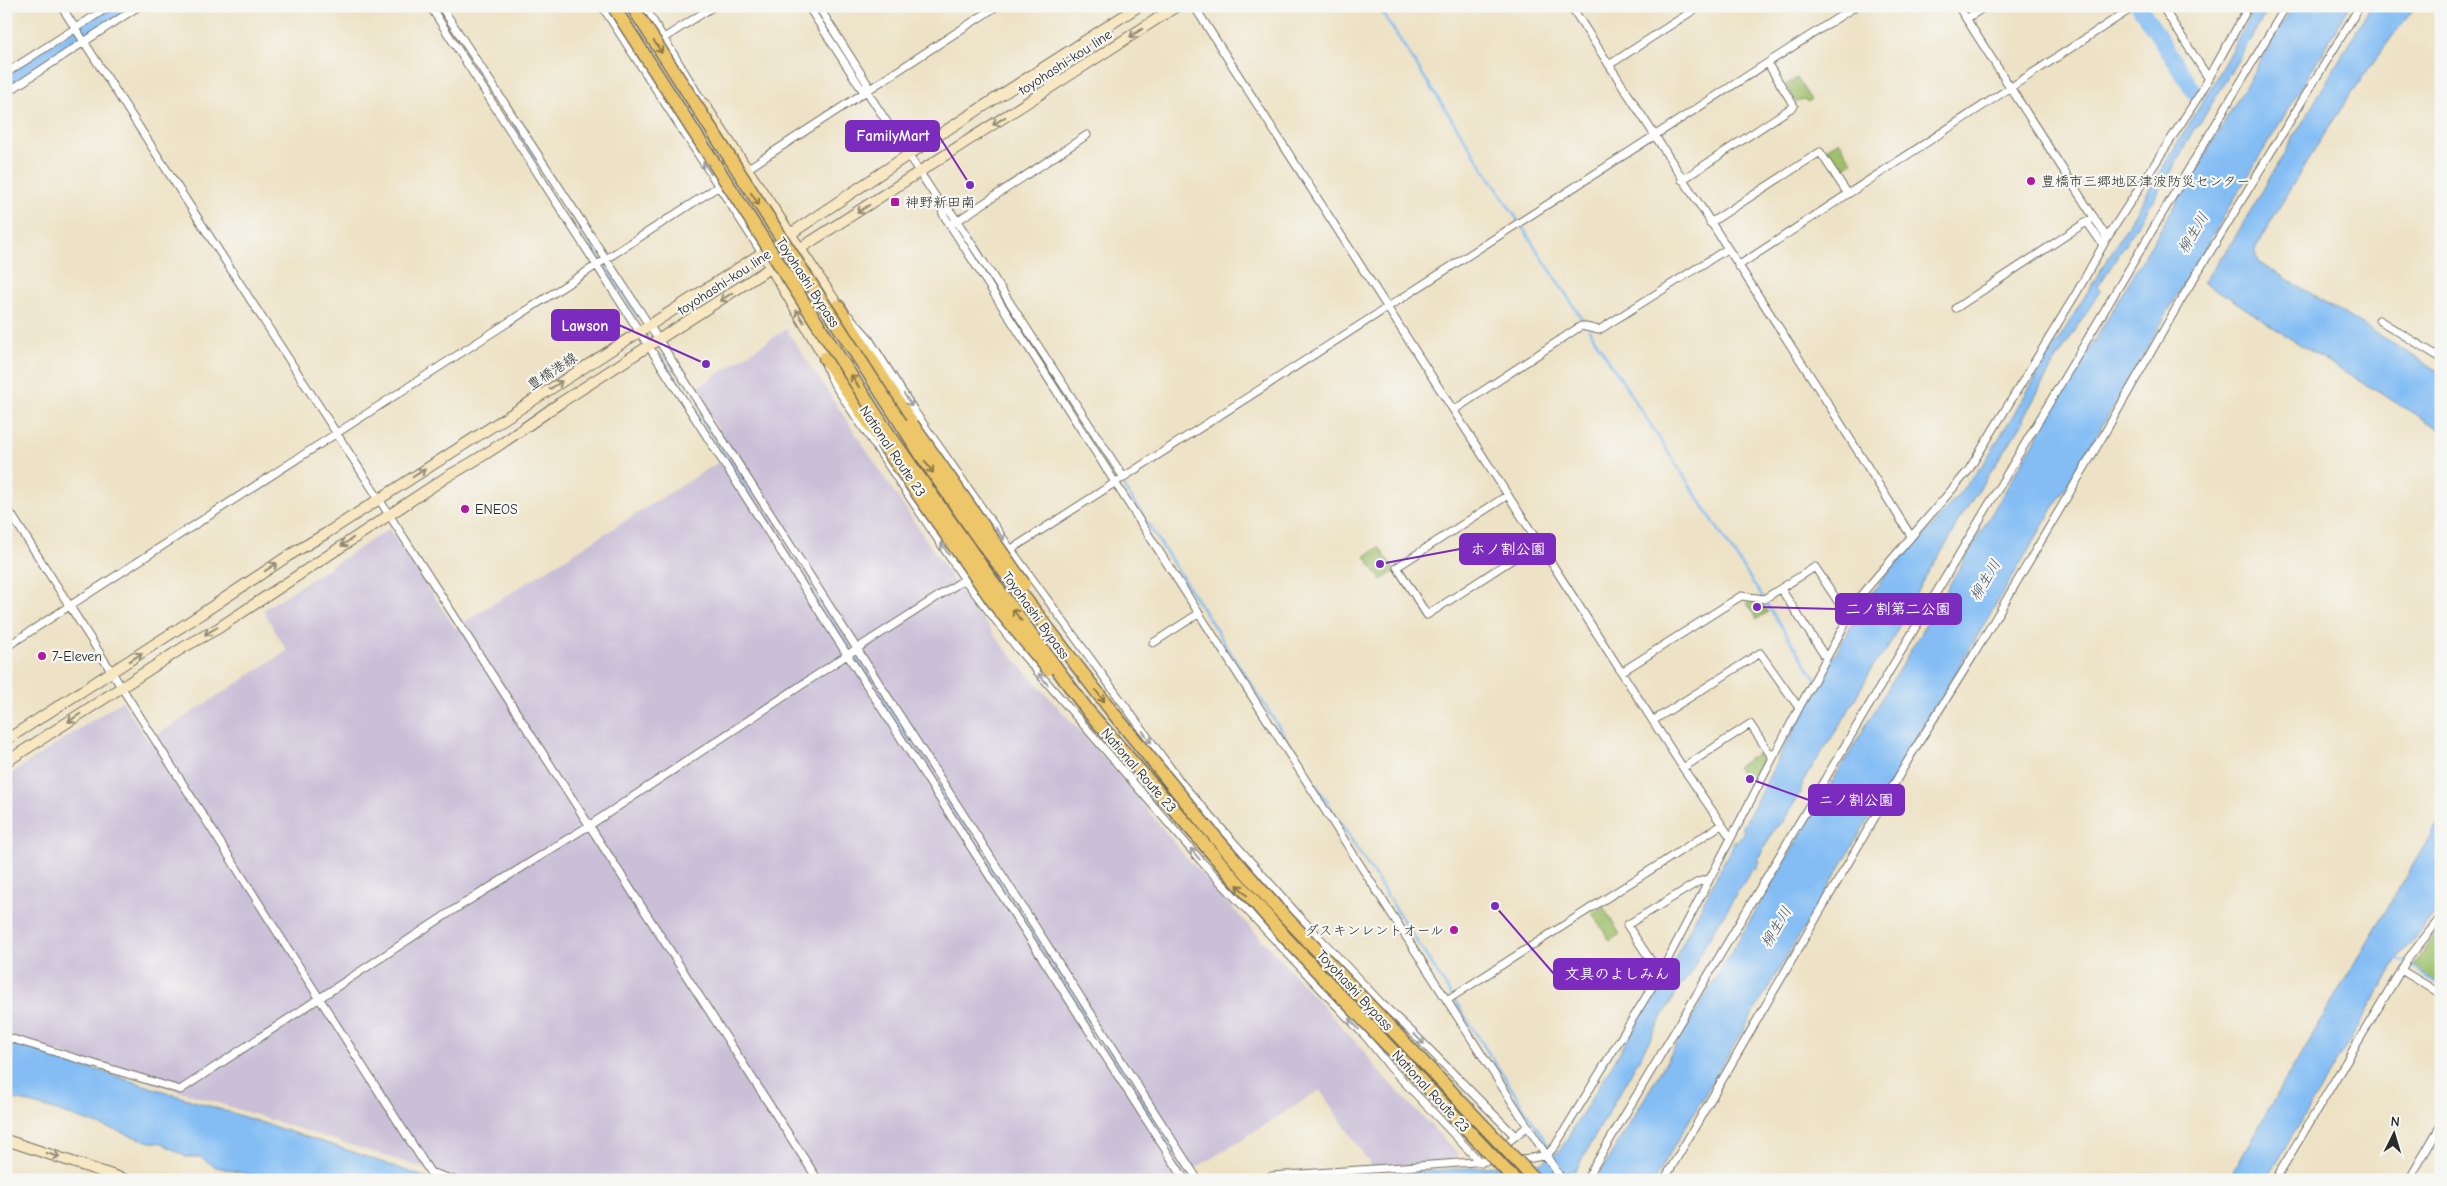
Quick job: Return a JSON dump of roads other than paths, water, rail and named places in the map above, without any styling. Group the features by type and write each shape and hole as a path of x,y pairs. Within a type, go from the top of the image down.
{"highway":[{"name":"Toyohashi Bypass","path":"612,6 886,430 987,574 1088,711 1285,937 1515,1180"},
{"name":"Toyohashi Bypass","path":"632,6 922,456 979,539 1155,766 1276,907 1534,1180"},
{"path":"838,306 912,424 1033,597 1082,672"},
{"path":"826,358 882,443 999,610 1038,658 1088,711"}],"main road":[{"name":"toyohashi-kou line","path":"792,234 908,155 1138,6"},
{"name":"toyohashi-kou line","path":"6,762 184,646 216,629 448,476 470,465 560,403 1177,6"},
{"path":"704,104 838,306"},
{"name":"豊橋港線","path":"6,740 288,556 792,234"},
{"path":"762,253 826,358"},
{"path":"6,1140 127,1180"}],"street":[{"path":"61,6 77,27 388,515 818,1180"},
{"path":"6,73 110,6"},
{"path":"6,93 139,6"},
{"path":"430,6 1185,1180"},
{"path":"602,6 762,253"},
{"path":"644,6 704,104 676,121"},
{"path":"664,38 714,6"},
{"path":"818,6 861,88 866,90 941,205 995,280 1124,478"},
{"path":"747,169 997,6"},
{"path":"1194,6 1623,671 1683,768 1731,838"},
{"path":"1572,6 1682,180 1822,394 1911,536"},
{"path":"1610,65 1700,6"},
{"path":"6,1037 180,1090 452,911 590,825 856,649 1012,551 1856,6"},
{"path":"1958,6 2107,238"},
{"path":"1966,19 1986,6"},
{"path":"1738,266 2135,6"},
{"path":"2162,6 2209,79"},
{"path":"1264,1180 1272,1176 1481,1163 1548,1154 1555,1146 1660,974 1772,757 1862,595 1968,471 2020,388 2107,238 2209,79 2249,6"},
{"path":"1586,1180 2286,6"},
{"path":"1664,1180 1911,755 1973,656 2187,290 2360,6"},
{"path":"811,7 835,40"},
{"path":"438,17 443,9 659,340 1024,912 1198,1180"},
{"path":"456,46 463,40"},
{"path":"470,68 478,62"},
{"path":"1682,180 1794,106 1768,64"},
{"path":"496,108 504,102"},
{"path":"954,223 1088,135"},
{"path":"1710,223 1820,152 1848,194"},
{"path":"6,646 718,186"},
{"path":"561,208 569,202"},
{"path":"1956,308 2094,217"},
{"path":"2087,222 2103,245"},
{"path":"954,223 988,284 1098,458 1528,1126 1548,1154 1562,1180"},
{"path":"1454,410 1581,326 1599,330 1727,249"},
{"path":"988,284 995,280"},
{"path":"838,306 853,319 867,336 915,412 1012,551 1182,784 1337,957 1515,1136"},
{"path":"1012,322 1019,317"},
{"path":"2378,320 2441,358"},
{"name":"National Route 23","path":"826,358 828,374 834,384 965,580 1061,701 1139,788 1200,861 1367,1038 1390,1068 1481,1163"},
{"path":"1045,374 1053,369"},
{"path":"1067,409 1076,404"},
{"path":"1098,458 1107,452"},
{"path":"1508,495 1397,567 1427,615 1539,542"},
{"path":"6,506 430,1172 454,1180"},
{"path":"1623,671 1741,596 1763,598 1815,567 1849,618"},
{"path":"1781,589 1826,658"},
{"path":"1153,643 1198,614"},
{"path":"1654,720 1760,653 1799,708"},
{"path":"1683,768 1750,724 1772,757"},
{"path":"1139,788 1167,764"},
{"path":"922,772 930,765"},
{"path":"1448,1000 1721,825"},
{"path":"968,843 977,838"},
{"path":"1660,974 1627,925 1698,882 1708,879"},
{"path":"1016,918 1024,912"},
{"path":"2275,1180 2401,970 2441,917"},
{"path":"1034,946 1043,940"},
{"path":"1313,980 1337,957"},
{"path":"2401,970 2441,994"},
{"path":"1112,1066 1120,1060"},
{"path":"1136,1104 1144,1097"},
{"path":"2408,1180 2441,1125"},
{"path":"1481,1163 1528,1126"},
{"path":"1171,1158 1180,1152"}],"water":[{"path":"2256,6 2270,6 2201,122 2195,127 2171,172 2098,287 2100,291 2049,372 2023,419 2024,421 1957,523 1949,540 1922,582 1885,653 1875,663 1842,722 1803,781 1800,793 1783,822 1775,828 1758,859 1760,861 1756,870 1752,869 1702,950 1690,975 1680,986 1576,1170 1564,1173 1562,1180 1300,1180 1540,1163 1559,1152 1666,976 1735,840 1736,844 1744,831 1742,829 1803,711 1864,603 1911,544 1919,542 1984,463 2206,96"},
{"name":"柳生川","path":"2293,6 2350,6 2191,271 2114,406 1654,1180 1596,1180"},
{"path":"2371,6 2416,6 2372,64 2331,124 2255,249 2259,262 2441,373 2441,430 2291,339 2227,296 2203,283 2231,244"},
{"path":"2441,818 2441,902 2431,918 2401,954 2266,1180 2228,1180 2296,1062"},
{"path":"6,1041 338,1147 433,1180 274,1180 216,1167 200,1157 186,1157 162,1143 150,1142 51,1109 11,1098 6,1094"}],"waterway":[{"path":"6,83 124,6"},
{"path":"814,6 829,30"},
{"path":"1378,6 1586,325"},
{"path":"2139,6 2195,93"},
{"path":"852,66 864,85"},
{"path":"494,94 637,316"},
{"path":"958,229 1555,1156"},
{"path":"1589,330 1820,686"},
{"path":"661,356 1192,1180"},
{"path":"2397,958 2441,984"}],"place":[{"name":"豊橋市三郷地区津波防災センター","path":"2031,181"},
{"name":"FamilyMart","path":"970,185"},
{"name":"神野新田南","path":"895,202"},
{"name":"Lawson","path":"706,364"},
{"name":"ENEOS","path":"465,509"},
{"name":"ホノ割公園","path":"1380,564"},
{"name":"二ノ割第二公園","path":"1757,607"},
{"name":"7-Eleven","path":"42,656"},
{"name":"ニノ割公園","path":"1750,779"},
{"name":"文具のよしみん","path":"1495,906"},
{"name":"ダスキンレントオール","path":"1454,930"}]}
